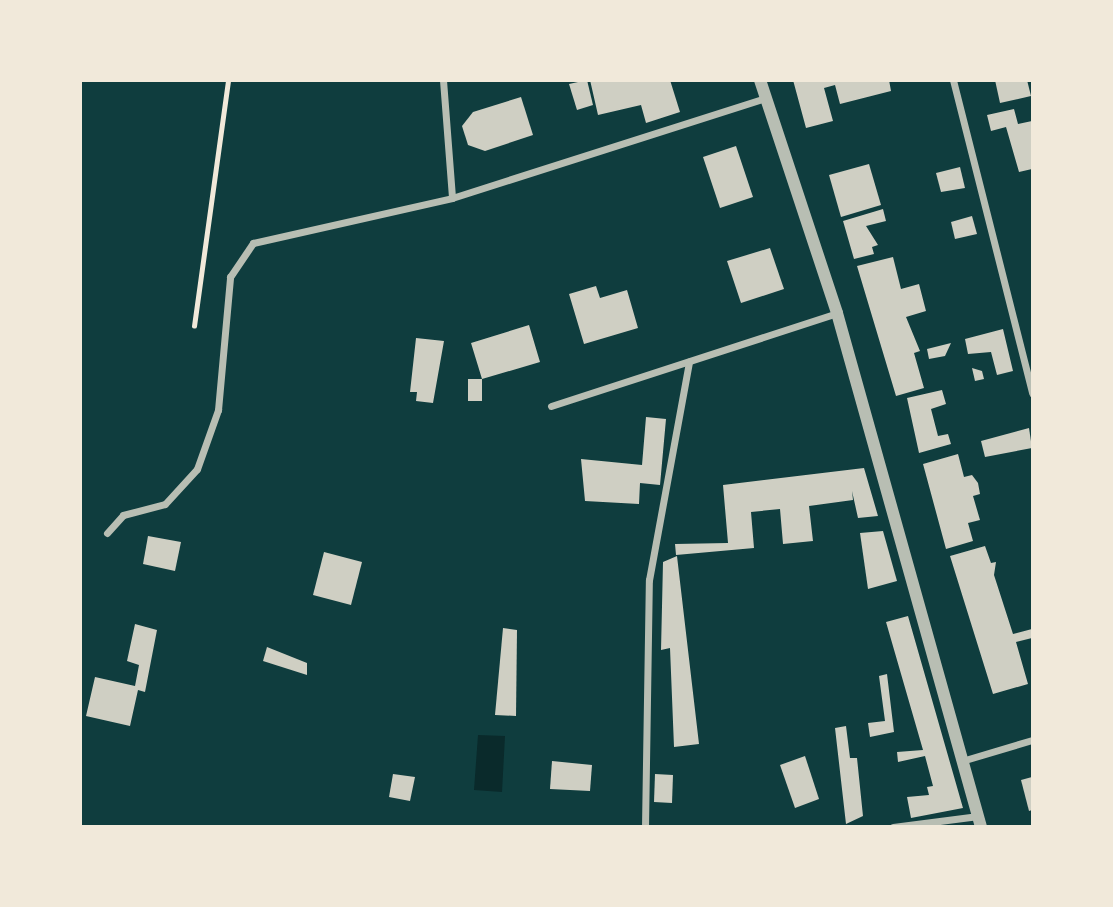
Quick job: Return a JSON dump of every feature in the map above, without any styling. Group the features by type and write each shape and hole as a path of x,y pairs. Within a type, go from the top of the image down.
{"street":[{"path":"443,80 452,198"},
{"path":"760,80 837,313 965,760 979,821 893,827"},
{"path":"953,80 1032,393"},
{"path":"107,533 124,515 165,505 197,469 218,410 230,277 253,243 452,198 766,98"},
{"path":"551,406 837,313"},
{"path":"645,827 649,580 689,362"},
{"path":"965,760 1032,740"}],"path":[{"path":"194,326 228,80"}],"water":[{"path":"478,735 505,736 502,792 474,790"}],"building":[{"path":"587,80 593,105 577,110 569,84"},
{"path":"590,80 670,80 680,112 646,123 641,105 598,115"},
{"path":"793,80 889,80 891,91 840,104 835,85 824,88 833,121 806,128"},
{"path":"995,80 1027,80 1031,96 1000,103"},
{"path":"521,97 533,135 485,151 468,145 462,126 473,112"},
{"path":"1014,109 1018,124 1032,121 1032,169 1019,172 1006,127 991,131 987,115"},
{"path":"736,146 753,197 720,208 703,157"},
{"path":"869,164 881,205 841,217 829,175"},
{"path":"960,167 965,188 941,192 936,173"},
{"path":"883,209 886,221 866,226 878,245 872,247 874,254 854,259 843,221"},
{"path":"972,216 977,234 955,239 951,222"},
{"path":"770,248 784,289 741,303 727,261"},
{"path":"893,257 901,289 919,284 926,311 906,317 920,351 914,353 924,388 896,396 857,266"},
{"path":"596,286 600,298 627,290 638,328 584,344 569,294"},
{"path":"529,325 540,362 482,379 471,343"},
{"path":"1003,329 1013,371 997,375 991,352 968,354 965,339"},
{"path":"416,338 444,341 433,403 416,401 417,392 410,392"},
{"path":"951,343 945,356 929,359 927,349"},
{"path":"972,368 982,371 984,379 975,381"},
{"path":"468,379 482,379 482,401 468,401"},
{"path":"942,390 946,404 931,409 938,436 948,434 951,444 919,453 907,398"},
{"path":"646,417 666,419 660,485 640,483 639,504 585,501 581,459 642,465"},
{"path":"1029,428 1032,448 985,457 981,441"},
{"path":"958,454 964,477 972,475 978,483 980,494 973,496 980,520 968,523 973,541 946,549 923,464"},
{"path":"864,468 878,516 858,518 852,491 853,500 809,506 813,541 783,544 780,509 751,512 754,548 676,555 675,544 728,543 723,485"},
{"path":"883,531 897,581 868,589 860,533"},
{"path":"148,536 181,542 175,571 143,564"},
{"path":"985,546 991,563 996,562 994,575 1013,634 1032,629 1032,638 1016,642 1028,684 993,694 950,556"},
{"path":"324,552 362,562 351,605 313,595"},
{"path":"677,556 699,744 674,747 670,648 661,650 663,562"},
{"path":"908,616 963,808 911,818 907,797 929,795 927,787 933,786 925,756 898,762 897,752 923,750 886,622"},
{"path":"135,624 157,630 145,692 138,690 130,726 86,716 95,677 135,686 139,665 127,661"},
{"path":"503,628 517,630 516,716 495,715"},
{"path":"267,647 307,663 307,675 263,661"},
{"path":"887,674 894,732 870,737 868,723 885,721 879,676"},
{"path":"846,726 850,758 857,758 863,816 846,824 835,728"},
{"path":"805,756 819,799 795,808 780,765"},
{"path":"552,761 592,765 590,791 550,789"},
{"path":"393,774 415,777 410,801 389,797"},
{"path":"655,774 673,775 672,803 654,802"},
{"path":"1032,777 1032,810 1029,811 1021,780"}]}
